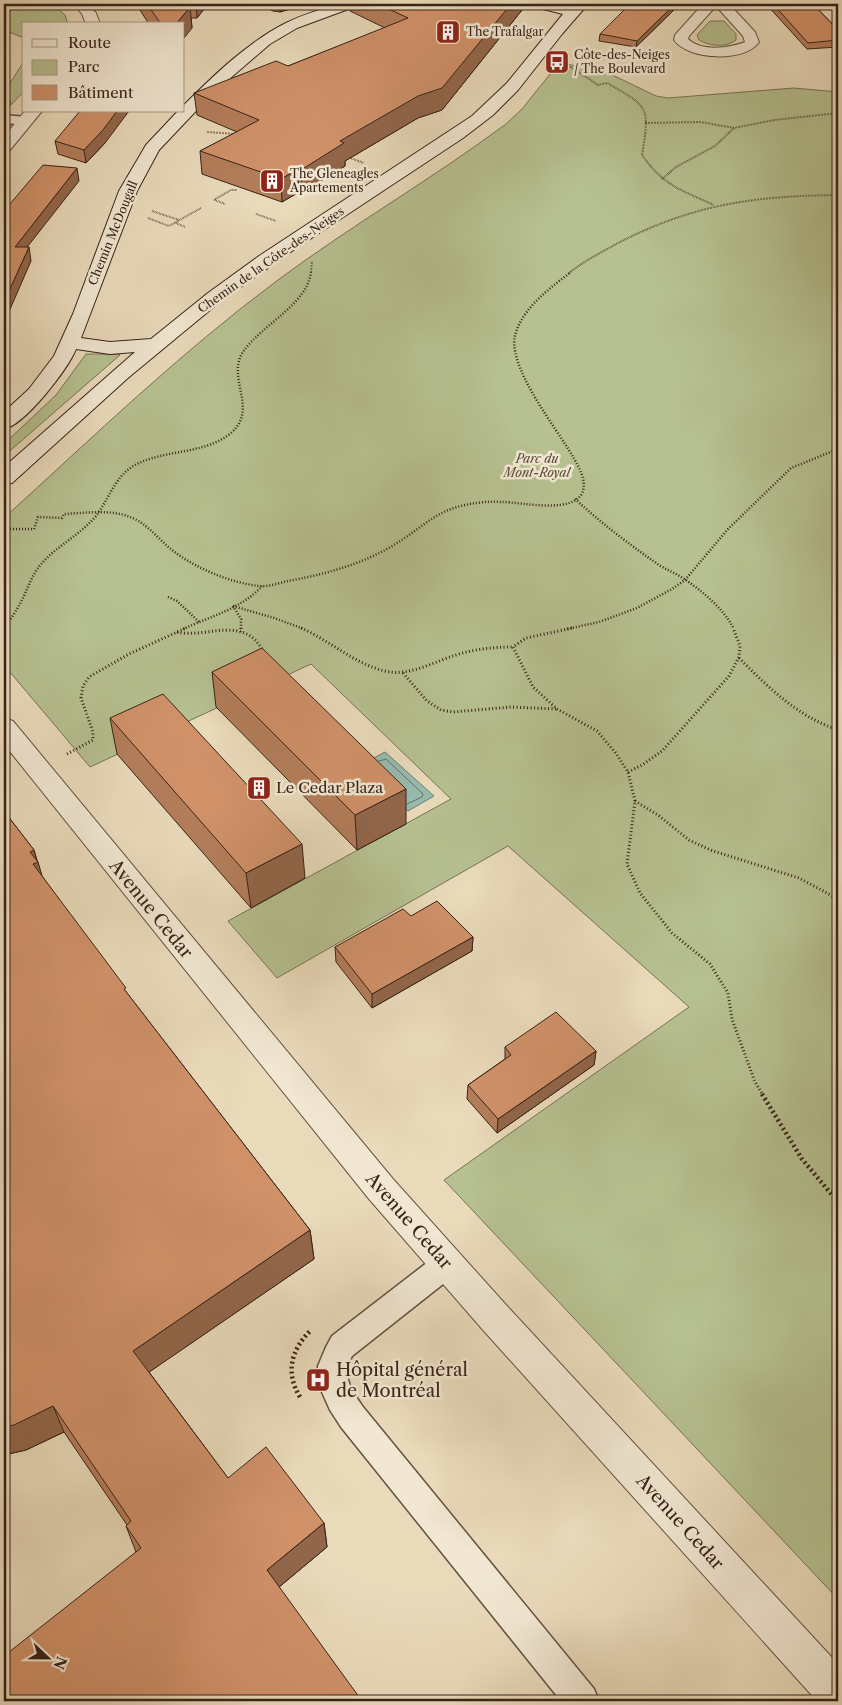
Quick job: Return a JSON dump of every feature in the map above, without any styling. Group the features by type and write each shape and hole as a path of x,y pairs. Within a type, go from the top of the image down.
{"main road":[{"path":"81,4 89,13 92,22"},
{"name":"Chemin McDougall","path":"4,423 47,379 63,357 128,191 152,148 208,90 265,41 292,25 349,4"},
{"path":"540,4 577,8"},
{"path":"711,4 682,35 681,40 684,44 696,49 714,52 729,51 750,45 752,42 750,35 722,4"},
{"name":"Chemin de la Côte-des-Neiges","path":"4,478 157,344 252,270 479,119 505,96 577,8"},
{"path":"4,147 30,116"},
{"path":"70,342 110,348 157,344"},
{"name":"Avenue Cedar","path":"4,727 329,1127 447,1264 838,1694"}],"lane":[{"path":"4,119 30,116"},
{"path":"447,1264 342,1346 333,1365 332,1385 336,1395 352,1417 582,1701"}],"path":[{"path":"564,68 571,67 598,85 607,83 640,104 645,124 642,155 655,173 671,185 714,205"},
{"path":"645,124 701,122 734,128 774,120 838,113"},
{"path":"662,179 676,167 715,146 734,128"},
{"path":"206,132 240,134"},
{"path":"225,204 214,200 231,190 237,190"},
{"path":"4,529 34,529 38,518 62,518 64,514 115,514 130,517 187,559 235,578 262,586 322,574 375,555 397,543 444,511 464,505 509,502 554,504 575,499 584,491 586,482 571,450 527,386 515,353 513,342 515,331 528,311 548,290 590,259 613,245 664,222 714,205 789,196 838,195"},
{"path":"144,217 169,226 201,208"},
{"path":"147,209 180,220"},
{"path":"256,214 280,222"},
{"path":"175,223 185,226"},
{"path":"4,630 39,566 97,514 117,480 131,467 152,458 214,442 231,433 238,426 244,411 244,404 235,370 236,365 250,343 293,303 305,288 313,267 312,261 309,258"},
{"path":"233,606 274,618 313,633 376,670 403,673 480,649 498,646 513,647 526,638 599,622 630,611 685,580 728,529 791,468 838,449"},
{"path":"575,499 598,521 664,568 685,580 724,614 740,646 739,658 726,679 692,716 672,743 654,759 628,772"},
{"path":"71,752 93,740 93,732 81,698 83,686 89,677 121,658 233,606 256,593 262,586"},
{"path":"168,597 177,601 200,622"},
{"path":"233,606 241,619 241,632"},
{"path":"177,632 188,634 217,630 241,632 252,636 258,641 264,654"},
{"path":"513,647 533,687 557,709 597,731 615,752 628,772 635,800 627,864 640,893 672,933 710,964 728,994 732,1018 755,1082 802,1159 838,1202"},
{"path":"739,658 792,707 823,726 838,730"},
{"path":"403,673 427,701 441,710 453,712 512,707 557,709"},
{"path":"635,800 658,815 689,840 713,851 799,878 838,899"}],"green space":[{"path":"4,4 52,4 65,15 67,22 22,22 22,37 4,30"},
{"path":"710,21 724,21 736,34 736,40 732,43 718,45 708,44 699,40 697,35"},
{"name":"Parc du Mont-Royal","path":"559,63 602,70 656,96 668,98 794,88 838,92 838,1599 444,1180 689,1007 508,846 277,978 228,921 451,799 311,664 90,767 4,665 4,518 172,366 242,308 306,260 450,164 506,124 522,109"},
{"path":"22,64 22,93 11,105 7,88"},
{"path":"86,354 120,355 4,456 4,444 56,395"}],"water":[{"path":"385,752 434,796 408,811 359,766"}],"building":[{"path":"147,4 189,4 190,7 178,22 160,22"},
{"path":"378,4 511,4 442,88 418,96 340,141 344,143 301,170 298,169 281,179 200,151 259,120 194,93 276,61 288,66 408,18"},
{"path":"630,4 675,4 637,41 600,34"},
{"path":"773,4 813,4 838,30 838,40 808,43"},
{"path":"79,112 116,112 103,130 84,150 55,141"},
{"path":"43,165 77,168 15,247 29,247 4,302 4,211"},
{"path":"262,648 406,789 355,815 212,672"},
{"path":"163,694 302,844 246,873 110,718"},
{"path":"4,811 34,850 30,852 38,862 33,864 126,988 124,989 310,1230 133,1351 228,1478 266,1447 324,1523 267,1570 362,1701 4,1701 4,1656 141,1548 126,1526 131,1521 53,1406 14,1425 4,1427"},
{"path":"437,901 473,937 372,994 335,947 403,909 411,916"},
{"path":"556,1012 596,1051 498,1119 468,1085 511,1055 505,1047"}],"place":[{"name":"The Trafalgar","path":"448,32"},
{"name":"Côte-des-Neiges / The Boulevard","path":"557,62"},
{"name":"The Gleneagles Apartements","path":"272,181"},
{"name":"Le Cedar Plaza","path":"259,788"},
{"name":"Hôpital général de Montréal","path":"318,1380"}]}
